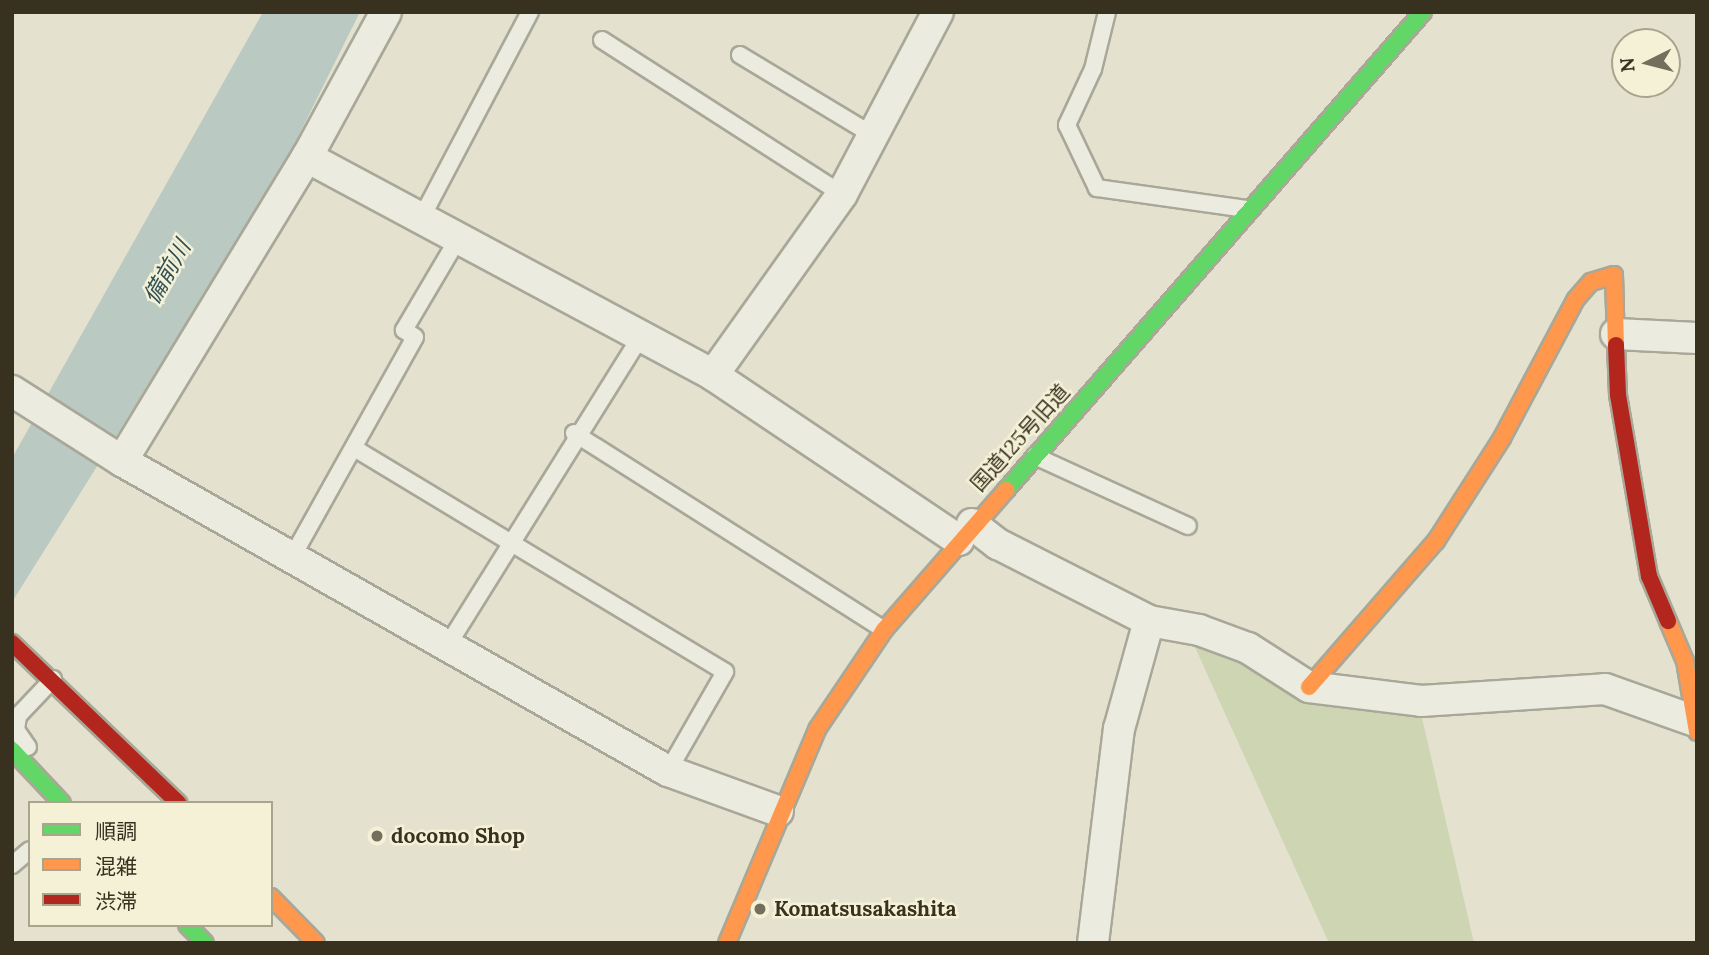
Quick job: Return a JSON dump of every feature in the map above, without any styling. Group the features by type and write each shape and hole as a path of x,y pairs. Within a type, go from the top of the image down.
{"street":[{"path":"117,457 307,157 386,12"},
{"path":"713,374 842,194 876,137 939,12"},
{"name":"国道125号旧道","path":"727,943 778,811 818,728 884,630 965,532 1423,12"},
{"path":"307,157 424,215 459,237 713,374 965,532 998,544 1149,621 1199,630 1248,648 1309,687 1421,701 1605,689 1694,726"},
{"path":"1309,687 1350,648 1436,541 1502,438 1576,299 1591,282 1614,275 1618,395 1649,576 1685,661 1694,726"},
{"path":"1616,334 1697,338"},
{"path":"18,395 117,457 291,559 668,771 778,811"},
{"path":"1093,943 1119,730 1149,621"},
{"path":"12,643 176,801"},
{"path":"12,750 60,801"},
{"path":"273,899 316,943"},
{"path":"273,925 292,943"},
{"path":"189,927 205,943"}],"lane":[{"path":"424,215 530,12"},
{"path":"1107,12 1093,69 1067,125 1097,188 1252,209"},
{"path":"602,40 842,194"},
{"path":"740,55 876,137"},
{"path":"291,559 415,337 404,330 459,237"},
{"path":"446,648 512,543 575,433 642,334"},
{"path":"575,433 884,630"},
{"path":"354,448 724,672 668,771"},
{"path":"1033,455 1188,526"},
{"path":"53,680 24,706 16,730 71,801"},
{"path":"12,865 28,852"}],"green space":[{"path":"1194,645 1241,663 1303,702 1422,718 1474,943 1329,943"}],"water":[{"name":"備前川","path":"263,12 360,12 276,181 12,602 12,458"}],"traffic: fast":[{"path":"1006,490 1423,12"},
{"path":"12,750 60,801"},
{"path":"189,927 205,943"}],"traffic: slow":[{"path":"1309,687 1436,541 1502,438 1576,299 1591,282 1614,275 1616,345"},
{"path":"727,943 818,728 884,630 1006,490"},
{"path":"1668,621 1685,661 1697,732"},
{"path":"273,899 316,943"}],"traffic: jam":[{"path":"1616,345 1618,395 1649,576 1668,621"},
{"path":"12,643 176,801"}],"place":[{"name":"docomo Shop","path":"377,836"},
{"name":"Komatsusakashita","path":"760,909"}]}
